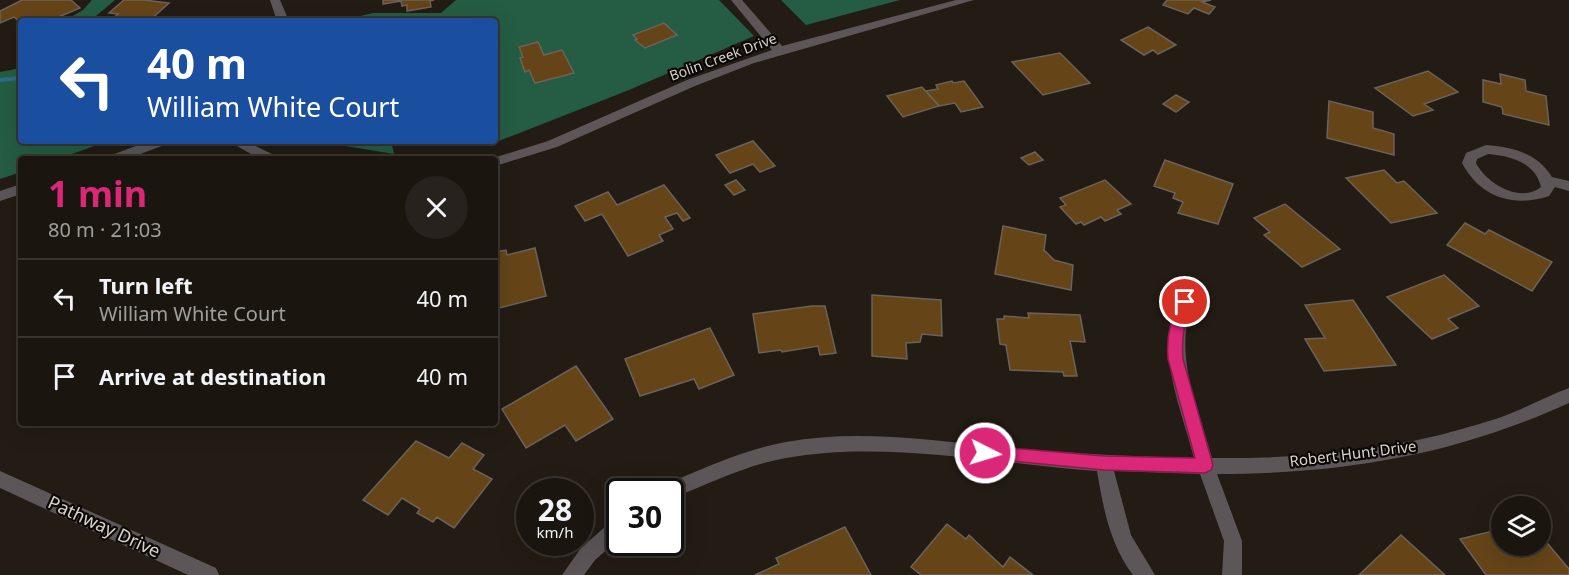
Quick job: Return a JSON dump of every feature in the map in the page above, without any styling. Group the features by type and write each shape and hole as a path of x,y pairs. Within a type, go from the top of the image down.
{"street":[{"path":"275,0 282,18"},
{"path":"736,0 780,51"},
{"name":"Bolin Creek Drive","path":"498,160 529,152 595,127 720,71 780,51 969,0"},
{"path":"122,156 154,144"},
{"path":"240,144 265,156"},
{"path":"1548,180 1548,188 1544,193 1526,198 1513,196 1478,178 1469,163 1471,156 1477,152 1486,149 1504,151 1535,165 1548,180 1569,186"},
{"path":"0,196 18,190"},
{"path":"1185,302 1174,342 1176,359 1205,465 1233,541 1232,575"},
{"name":"Robert Hunt Drive","path":"684,485 722,468 784,450 866,442 1104,463 1205,465 1311,463 1406,450 1493,428 1569,395"},
{"path":"1104,463 1117,523 1130,559 1145,575"},
{"name":"Pathway Drive","path":"0,479 209,575"},
{"path":"572,575 588,554 606,538"}],"green space":[{"path":"92,0 115,0 94,18 69,18 83,10"},
{"path":"456,0 719,0 754,36 629,90 498,141 498,18 352,18 373,13 441,13"},
{"path":"781,0 900,0 806,25"},
{"path":"18,69 18,144 100,144 66,156 18,156 18,173 0,179 0,72"},
{"path":"333,144 392,144 394,154"}],"building":[{"path":"22,0 71,0 80,8 56,18 18,18 18,20 14,17 0,23 0,11"},
{"path":"124,0 169,3 152,18 113,18 118,14 109,13"},
{"path":"383,0 434,0 430,1 431,7 407,11 407,5 402,6 401,1 383,4"},
{"path":"1167,0 1211,0 1202,2 1215,7 1209,14 1194,8 1188,14 1163,5"},
{"path":"664,23 677,35 645,48 635,40 637,39 633,35"},
{"path":"1148,27 1176,45 1158,54 1153,50 1144,55 1121,40"},
{"path":"538,42 544,55 562,50 574,73 535,83 529,70 525,72 519,47"},
{"path":"1060,53 1090,83 1043,95 1012,62"},
{"path":"1428,71 1458,92 1424,104 1433,110 1413,116 1375,88"},
{"path":"1500,74 1525,80 1526,91 1546,96 1549,125 1503,114 1502,107 1483,102 1483,80 1501,84"},
{"path":"952,81 953,83 964,81 983,107 961,112 955,103 939,106 926,91 938,89 936,85"},
{"path":"922,87 939,106 903,117 887,96"},
{"path":"1176,95 1189,102 1176,112 1163,104"},
{"path":"1329,101 1373,112 1373,128 1394,134 1394,155 1327,138"},
{"path":"753,141 775,166 760,172 753,164 730,173 716,155"},
{"path":"1035,152 1043,160 1029,165 1021,158"},
{"path":"1165,160 1233,184 1218,224 1178,213 1183,202 1173,198 1175,193 1154,186"},
{"path":"1384,170 1397,183 1404,181 1437,213 1391,223 1346,178"},
{"path":"736,180 745,190 734,195 725,185"},
{"path":"1105,180 1131,204 1117,210 1121,214 1105,221 1101,217 1084,225 1081,222 1076,224 1060,207 1066,205 1060,198"},
{"path":"664,185 690,218 683,221 677,213 665,217 673,229 659,235 663,241 628,256 602,214 585,221 575,206 608,192 617,205"},
{"path":"1285,204 1340,249 1302,267 1264,235 1270,232 1254,218"},
{"path":"1465,223 1485,234 1489,230 1552,262 1532,291 1447,245"},
{"path":"1003,226 1046,235 1044,250 1054,260 1073,265 1071,290 995,274"},
{"path":"535,248 546,296 498,308 498,251 506,250 507,255"},
{"path":"1444,275 1479,306 1448,319 1458,328 1432,339 1387,297"},
{"path":"872,295 941,300 942,336 922,334 920,342 906,343 907,359 872,356"},
{"path":"1353,300 1396,365 1324,371 1305,339 1325,338 1305,305"},
{"path":"825,306 836,353 820,355 818,346 759,353 753,314"},
{"path":"1028,313 1080,315 1085,342 1070,341 1077,376 1064,376 1063,372 1010,370 1006,345 1000,344 997,319 1004,319 1004,316 1029,318"},
{"path":"710,328 734,375 699,389 694,379 640,396 625,359"},
{"path":"576,366 613,419 576,441 565,425 526,448 502,409"},
{"path":"416,441 449,458 462,443 484,455 473,469 492,479 454,528 437,517 433,522 417,513 420,509 402,498 388,515 363,500"},
{"path":"947,524 966,539 969,535 1003,567 1010,557 1033,575 921,575 911,567"},
{"path":"845,527 871,575 755,575 779,564 776,558"},
{"path":"1491,531 1491,556 1551,556 1551,548 1569,569 1569,575 1486,575 1460,539"},
{"path":"1401,535 1445,575 1359,575"}],"waterway":[{"path":"0,80 18,78"}],"route":[{"path":"985,453 1104,463 1205,465 1176,359 1174,342 1185,302"}]}
